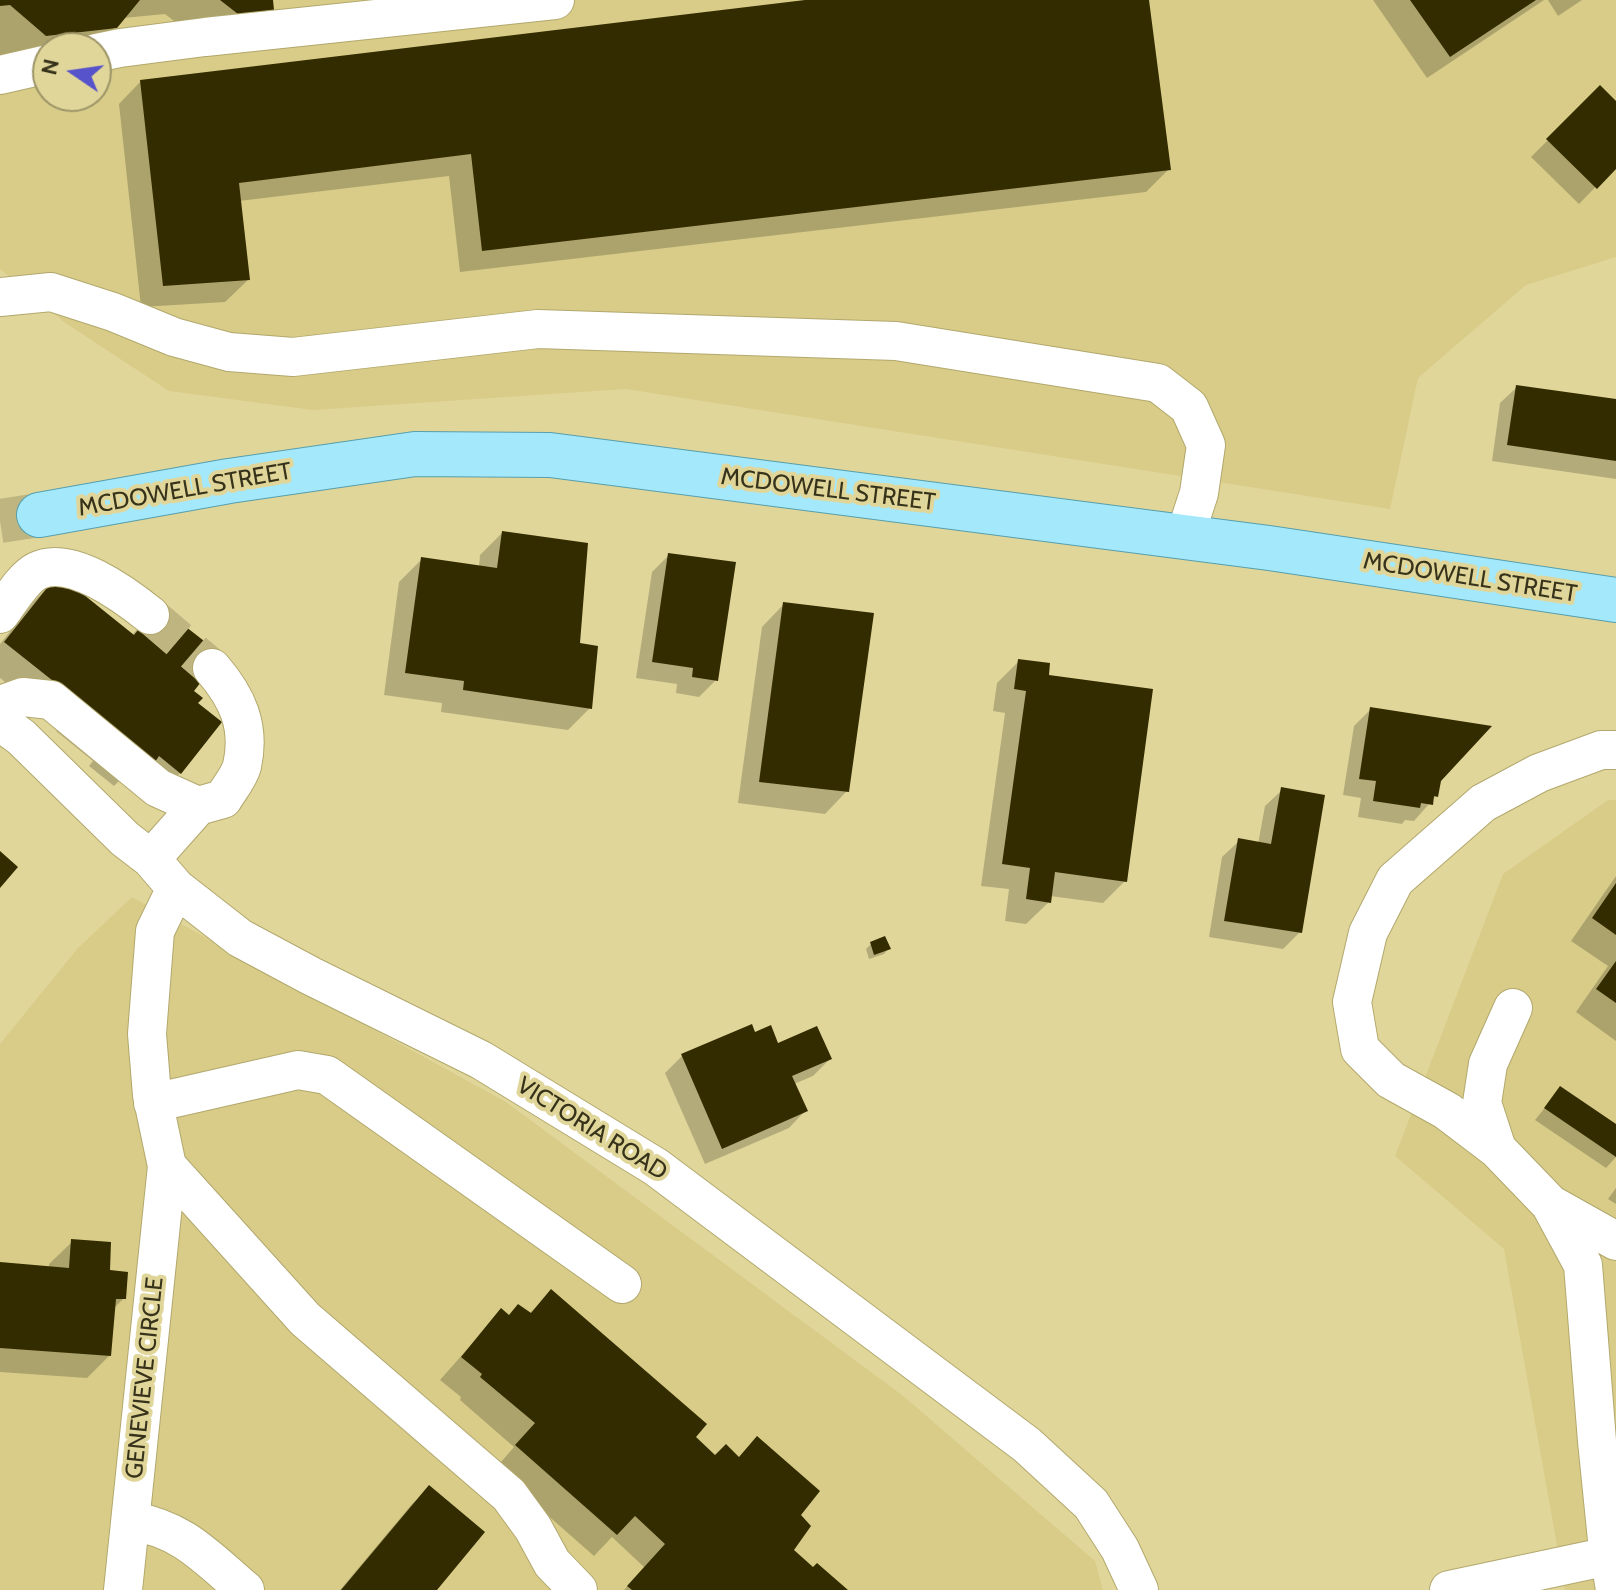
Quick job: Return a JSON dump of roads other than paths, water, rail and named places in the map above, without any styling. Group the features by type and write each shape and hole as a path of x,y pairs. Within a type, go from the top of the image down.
{"main road":[{"name":"MCDOWELL STREET","path":"39,515 229,481 415,454 550,455 1185,536 1616,600"}],"street":[{"path":"112,50 354,11 555,0"},
{"path":"0,75 32,68"},
{"path":"0,297 51,292 113,312 174,337 229,352 293,357 538,329 896,341 1158,383 1189,407 1206,445 1199,493 1185,536"},
{"path":"0,614 34,572 49,566 67,567 89,576 150,615"},
{"path":"0,705 23,697 51,700 158,788 198,806 223,799 241,768 244,738 238,705 232,691 212,668"},
{"name":"VICTORIA ROAD","path":"0,722 21,737 125,839 240,938 481,1060 656,1167 1027,1445 1091,1504 1120,1549 1139,1590"},
{"path":"1449,1590 1612,1573 1597,1441 1583,1265 1550,1204 1497,1149 1447,1111 1391,1080 1360,1049 1352,1002 1368,933 1395,880 1483,803 1539,773 1601,750 1616,750"},
{"path":"198,806 164,874 155,931 147,1034 153,1103 167,1166 305,1319 509,1495 533,1528 552,1563 578,1590"},
{"path":"1497,1149 1482,1103 1488,1064 1513,1008"},
{"path":"153,1103 298,1070 327,1075 363,1097 622,1284"},
{"name":"GENEVIEVE CIRCLE","path":"123,1590 167,1166"},
{"path":"1550,1204 1616,1241"},
{"path":"131,1521 152,1524 184,1537 245,1590"}],"tunnel":[{"path":"0,521 39,515"},
{"path":"150,615 212,668"}]}
